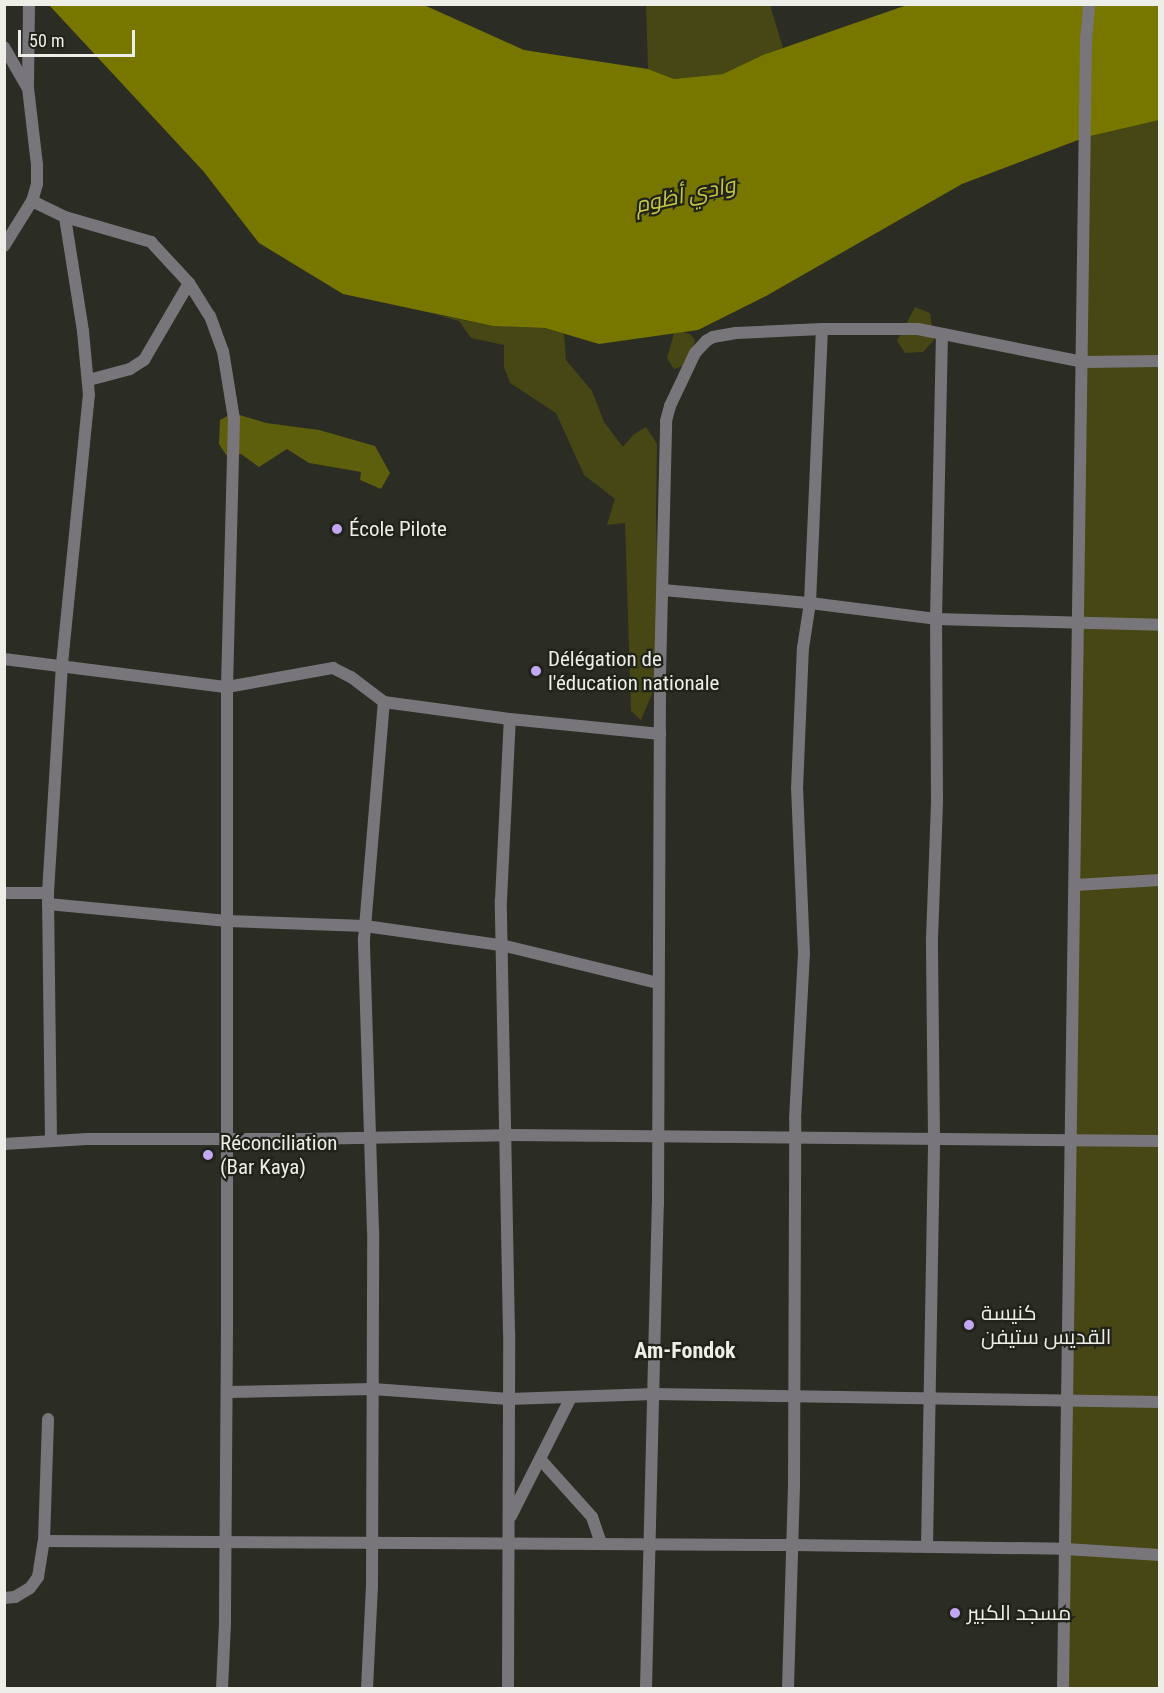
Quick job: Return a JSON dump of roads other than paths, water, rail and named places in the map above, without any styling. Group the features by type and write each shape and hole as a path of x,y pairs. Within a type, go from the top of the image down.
{"street":[{"path":"6,238 32,201 37,184 28,88 29,4"},
{"path":"1064,1689 1086,41 1089,4"},
{"path":"4,47 28,88"},
{"path":"32,201 65,217 151,242 189,283 210,316 223,351 234,419 227,687 227,1392 222,1689"},
{"path":"51,1142 48,898 62,664 89,380 65,217"},
{"path":"89,380 130,369 144,360 189,283"},
{"path":"646,1689 658,1135 660,734 666,421 670,406 695,353 713,337 822,329 898,328 942,334 1083,362 1160,361"},
{"path":"788,1689 794,1545 795,1138 804,954 797,789 803,648 810,603 822,329"},
{"path":"927,1547 934,1139 932,939 937,801 936,619 942,334"},
{"path":"663,590 810,603 936,619 1160,625"},
{"path":"4,659 62,664 227,687 333,668 351,677 384,702 510,719 660,734"},
{"path":"368,1689 373,1542 373,1389 365,926 384,702"},
{"path":"508,1689 509,1399 501,945 510,719"},
{"path":"1075,885 1160,880"},
{"path":"4,892 227,921 365,926 501,945 658,983"},
{"path":"4,1144 87,1138 227,1140 504,1135 1160,1141"},
{"path":"227,1392 373,1389 509,1399 654,1394 1160,1402"},
{"path":"509,1519 571,1397"},
{"path":"4,1598 15,1597 30,1588 38,1577 44,1541 48,1419"},
{"path":"540,1459 592,1517 600,1543"},
{"path":"44,1541 650,1543 1065,1549 1160,1555"}],"water":[{"name":"وادي أظوم","path":"49,5 424,5 524,50 648,69 674,79 723,74 763,55 907,5 1159,5 1159,120 1086,137 962,184 766,296 698,330 599,344 545,328 493,326 343,294 259,243 204,172"}],"place":[{"name":"École Pilote","path":"337,529"},
{"name":"Délégation de l'éducation nationale","path":"536,671"},
{"name":"Réconciliation (Bar Kaya)","path":"208,1155"},
{"name":"كنيسة القديس ستيفن","path":"969,1325"},
{"name":"مسجد الكبير","path":"955,1613"}],"district":[{"name":"Am-Fondok","path":"685,1351"}]}
